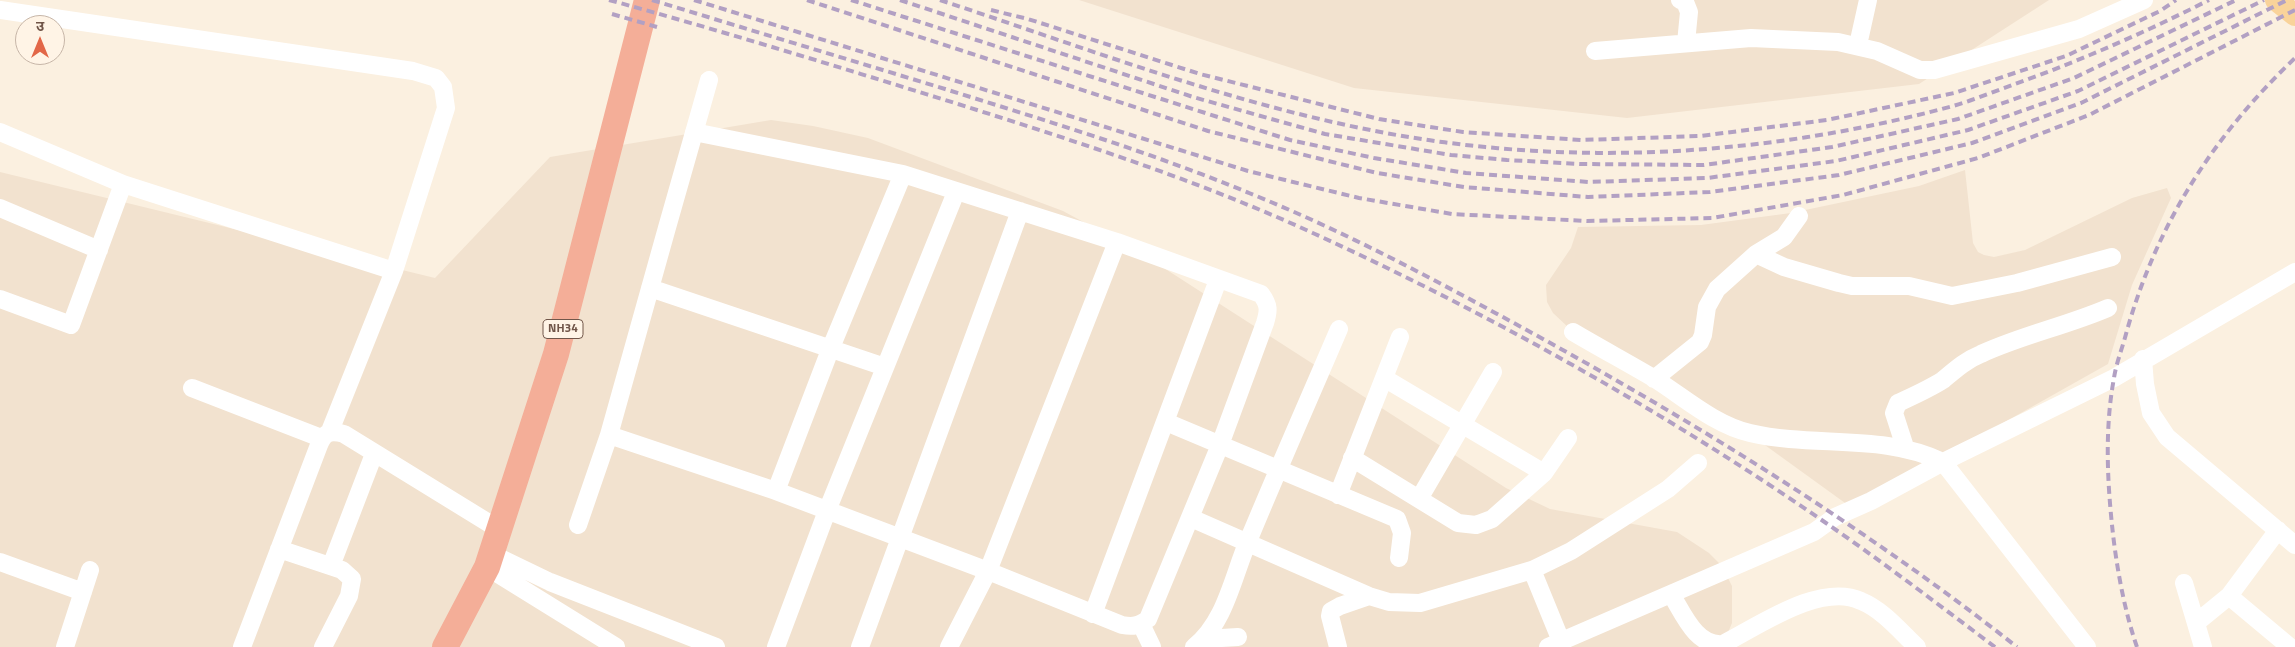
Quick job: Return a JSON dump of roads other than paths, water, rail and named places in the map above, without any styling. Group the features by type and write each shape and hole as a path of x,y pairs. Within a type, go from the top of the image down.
{"highway":[{"name":"NH34","path":"445,647 493,550 556,354 647,0"}],"main road":[{"path":"2276,0 2295,15"}],"street":[{"path":"1680,0 1685,2 1689,12 1686,43"},
{"path":"1858,46 1868,0"},
{"path":"1595,51 1752,38 1838,42 1877,51 1920,70 1934,70 2071,32 2144,0"},
{"path":"0,10 413,71 436,78 443,87 446,108 394,271 278,549 242,647"},
{"path":"578,525 609,435 709,80"},
{"path":"0,132 123,184 394,271"},
{"path":"609,435 776,491 988,571 1093,614 1122,625 1134,627 1148,619 1220,445 1269,312 1267,303 1261,294 1117,242 903,174 694,132"},
{"path":"776,491 830,350 903,174"},
{"path":"0,299 71,325 123,184"},
{"path":"776,647 828,511 956,192"},
{"path":"0,208 99,250"},
{"path":"860,647 1020,211"},
{"path":"1654,379 1700,342 1704,335 1710,298 1717,289 1756,254 1784,237 1799,216"},
{"path":"949,647 988,571 1117,242"},
{"path":"1756,254 1792,269 1846,285 1909,286 1952,296 2017,284 2112,257"},
{"path":"1532,570 1555,644 1814,532 1836,517 2114,378 2143,359 2295,272"},
{"path":"1093,614 1218,280"},
{"path":"650,288 830,350 886,367"},
{"path":"1905,447 1894,413 1898,403 1938,383 1979,354 2083,319 2108,308"},
{"path":"1199,643 1217,621 1248,541 1340,329"},
{"path":"1573,332 1654,379 1712,416 1748,432 1905,447 1922,451 1944,462 2087,647"},
{"path":"1338,495 1400,337"},
{"path":"2143,359 2145,384 2151,413 2162,431 2295,545"},
{"path":"1419,499 1493,372"},
{"path":"1384,378 1544,473"},
{"path":"192,388 326,435 344,434 374,454 616,647"},
{"path":"1166,422 1398,519 1402,533 1399,558"},
{"path":"1352,458 1458,523 1476,525 1492,519 1544,473 1568,438"},
{"path":"331,566 374,454"},
{"path":"1191,518 1248,541 1369,596 1404,604 1420,603 1532,570 1571,551 1668,490 1698,463"},
{"path":"2196,623 2229,596 2278,530"},
{"path":"278,549 331,566 348,574 352,580 349,596 323,647"},
{"path":"493,550 550,582 716,647"},
{"path":"0,562 83,592"},
{"path":"65,647 90,570"},
{"path":"2184,583 2203,647"},
{"path":"1671,594 1700,639 1708,644 1723,644 1802,604 1835,596 1860,600 1876,609 1917,647"},
{"path":"1338,647 1330,616 1331,611 1369,596"},
{"path":"2229,596 2290,647"},
{"path":"1142,624 1152,647"},
{"path":"1199,643 1238,637"}],"railway":[{"path":"609,0 784,50 1048,133 1138,163 1228,197 1315,234 1381,265 1512,332 1576,367 1703,442 1826,523 1995,647"},
{"path":"652,0 1060,125 1212,178 1354,239 1523,328 1714,438 1777,477 1899,559 2017,647"},
{"path":"694,0 1248,171 1359,198 1452,214 1587,221 1712,218 1843,195 1978,158 2089,115 2295,10"},
{"path":"807,0 1208,131 1377,173 1464,187 1588,197 1710,192 1839,175 1972,143 2081,103 2287,0"},
{"path":"851,0 1290,140 1374,158 1466,173 1589,182 1707,178 1836,161 1968,130 2078,91 2264,0"},
{"path":"900,0 1193,97 1325,134 1451,155 1507,160 1580,164 1704,165 1832,147 1958,119 2074,78 2236,0"},
{"path":"940,0 1188,83 1314,118 1378,132 1506,149 1635,153 1699,150 1827,134 1953,106 2040,75 2089,55 2209,0"},
{"path":"991,10 1028,19 1200,74 1379,119 1463,132 1581,140 1700,136 1827,120 1954,93 2066,56 2160,11 2176,0"},
{"path":"612,14 657,27"},
{"path":"2137,647 2121,587 2110,507 2108,433 2116,367 2139,294 2154,256 2171,219 2191,184 2213,151 2238,119 2295,58"}]}
